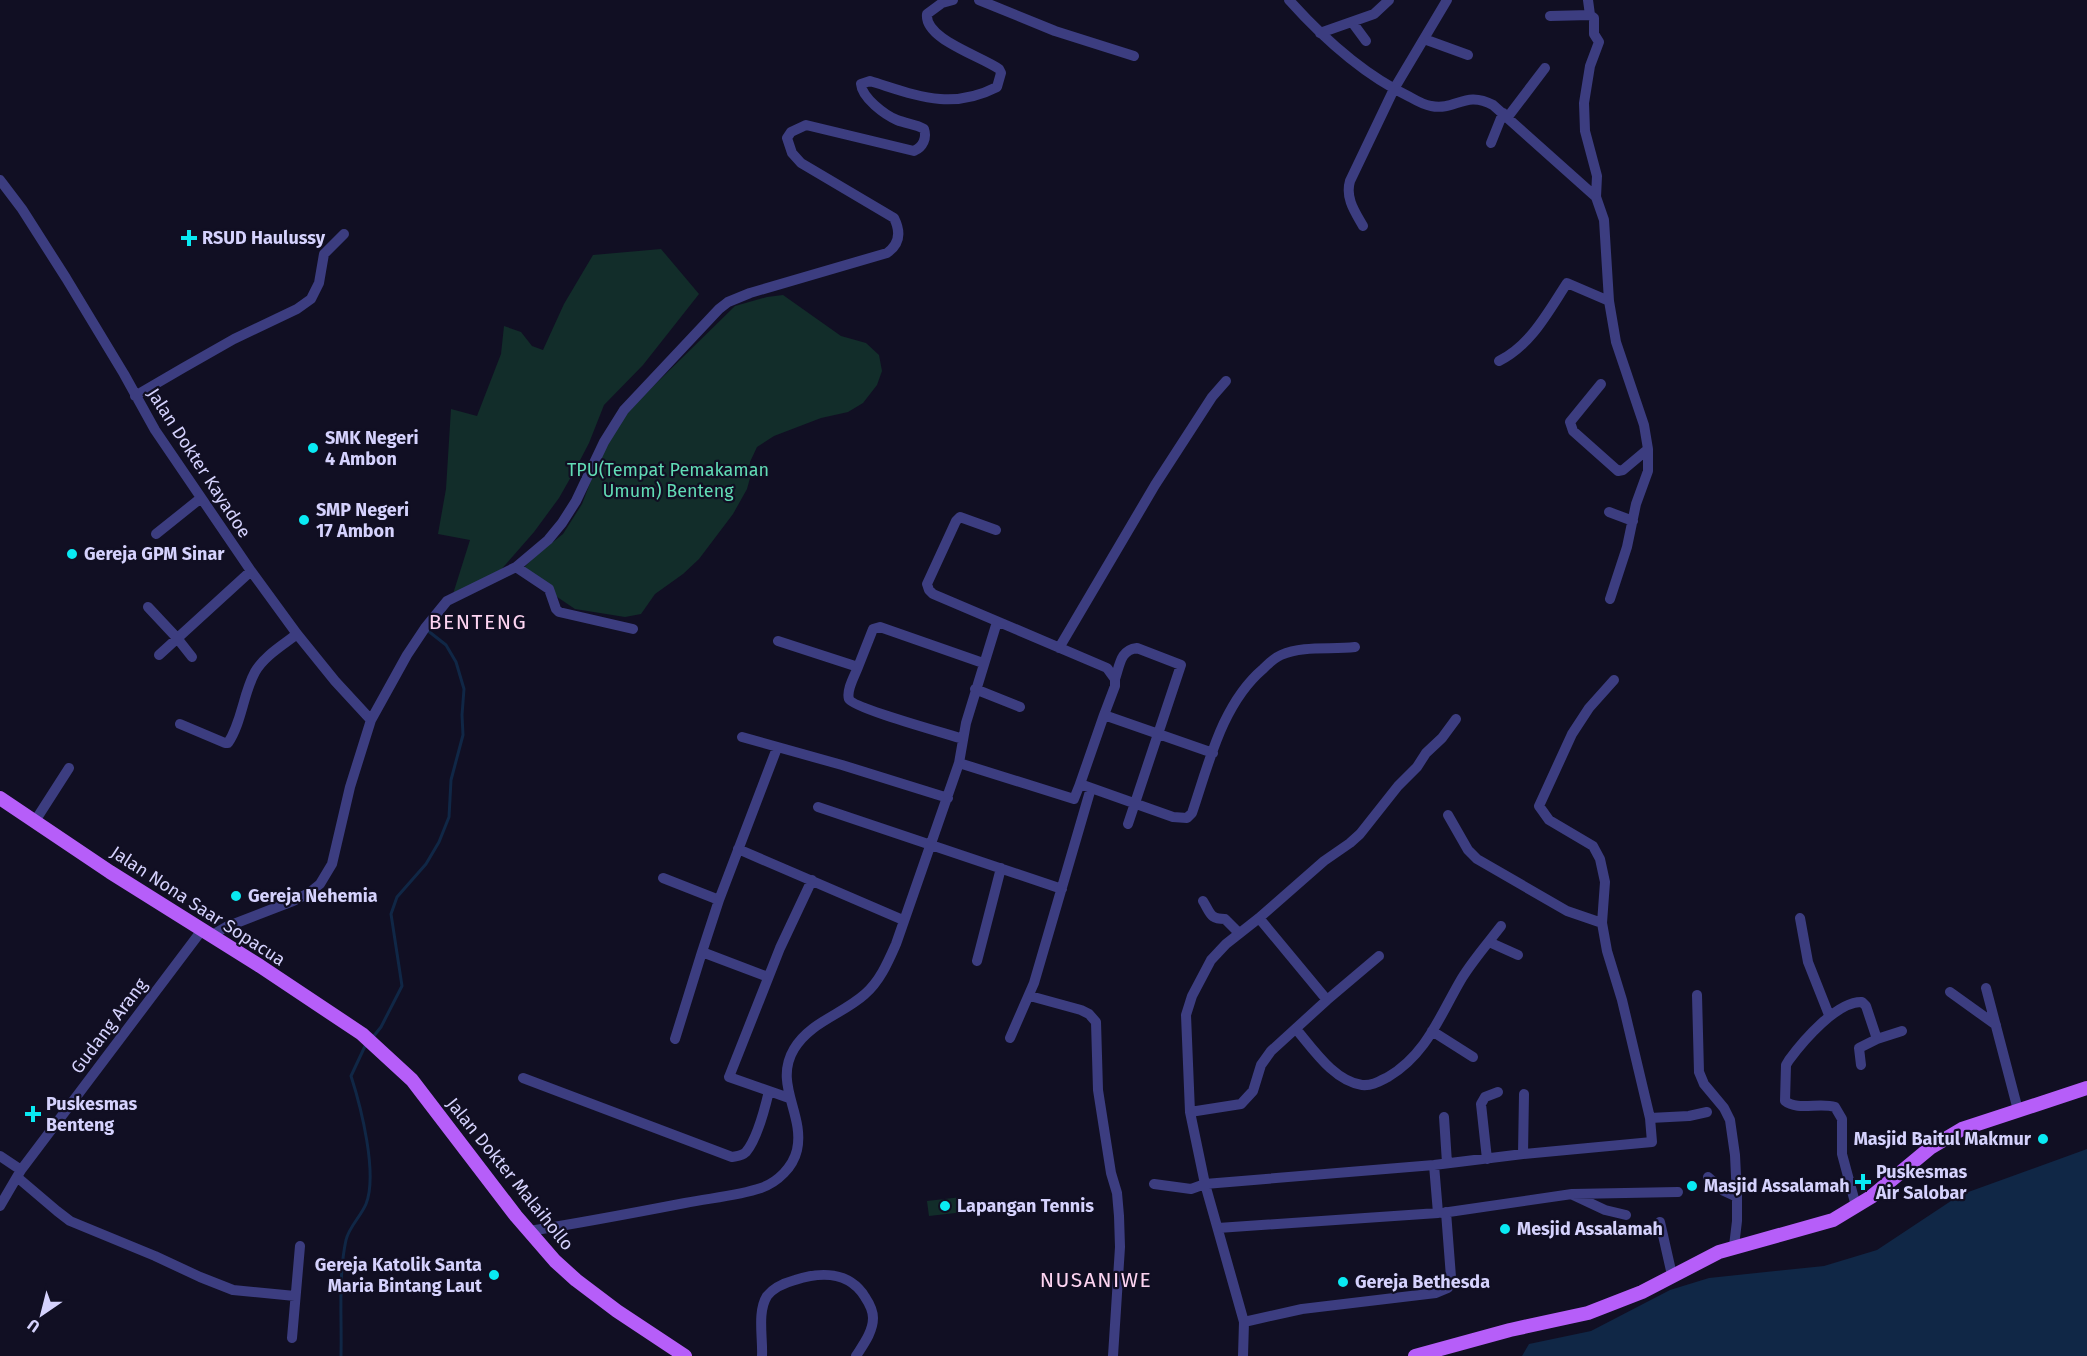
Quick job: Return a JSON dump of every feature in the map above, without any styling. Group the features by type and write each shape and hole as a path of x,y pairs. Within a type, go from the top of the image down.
{"main road":[{"name":"Jalan Nona Saar Sopacua","path":"0,798 362,1034 376,1046"},
{"name":"Jalan Dokter Malaihollo","path":"376,1046 412,1080 529,1231 555,1260 576,1280 648,1333 684,1356"},
{"path":"1415,1356 1510,1330 1588,1314 1642,1292 1734,1246 1833,1220 1871,1197 1945,1138 1962,1129 2087,1088"}],"street":[{"path":"207,932 293,901 320,884 332,864 350,788 371,720 407,655 447,601 516,567 538,550 562,523 604,442 624,410 723,305 750,293 887,253 895,247 898,241 898,231 894,218 801,163 792,153 787,138 790,132 806,125 914,151 922,144 926,134 924,129 915,124 900,121 886,113 864,94 861,84 870,81 910,94 941,100 972,98 997,87 1001,73 999,69 939,36 930,27 926,19 927,14 942,3 953,0"},
{"path":"979,0 1055,31 1134,56"},
{"path":"1289,0 1320,33 1361,67 1394,89 1434,107 1447,106 1466,99 1480,99 1493,105 1596,197"},
{"path":"1320,33 1374,14 1389,0"},
{"path":"1363,226 1350,202 1348,187 1394,89 1447,0"},
{"path":"1588,0 1590,15 1594,18 1594,34 1599,42 1586,89 1585,131 1597,176 1596,197 1606,232 1609,301 1616,342 1644,425 1648,449 1648,471 1636,504 1627,547 1610,599"},
{"path":"1550,16 1590,15"},
{"path":"1352,22 1366,41"},
{"path":"1424,39 1468,55"},
{"path":"1491,143 1505,116 1545,68"},
{"name":"Jalan Dokter Kayadoe","path":"0,180 22,209 66,278 155,430 251,571 334,681 371,720"},
{"path":"135,396 234,339 297,309 311,299 319,283 324,254 344,234"},
{"path":"1499,361 1513,354 1529,337 1567,283 1609,301"},
{"path":"1059,648 1155,485 1212,396 1226,381"},
{"path":"1601,384 1570,422 1573,431 1618,471 1623,470 1648,449"},
{"path":"156,534 201,498"},
{"path":"1609,512 1633,521"},
{"path":"996,530 960,518 956,521 927,584 929,590 933,594 1107,668 1115,678"},
{"path":"516,567 549,589 556,609 560,612 633,629"},
{"path":"159,656 251,571"},
{"path":"148,607 192,657"},
{"path":"529,1231 762,1188 785,1172 792,1163 798,1130 786,1085 789,1057 800,1039 816,1026 864,996 874,986 884,970 896,944 948,798 959,763 975,689 997,622"},
{"path":"963,739 871,710 852,702 849,692 872,631 877,627 983,663"},
{"path":"180,724 228,743 235,730 255,672 265,660 297,634"},
{"path":"778,641 858,667"},
{"path":"1080,784 1173,817 1187,818 1192,813 1223,723 1236,697 1281,655 1304,650 1355,647"},
{"path":"1074,799 1115,686 1115,678 1124,653 1129,649 1137,648 1181,665 1128,824"},
{"path":"1154,1184 1191,1189 1205,1184 1294,1175 1650,1143 1653,1139 1650,1118 1622,1000 1606,951 1602,923 1605,882 1600,859 1593,846 1549,820 1539,806 1572,734 1589,708 1614,680"},
{"path":"975,689 1020,707"},
{"path":"1104,715 1213,753"},
{"path":"1243,1356 1244,1322 1205,1184 1190,1112 1186,1031 1188,1006 1217,952 1324,861 1360,834 1456,719"},
{"path":"742,737 948,798"},
{"path":"675,1038 719,900 777,748"},
{"path":"959,763 1087,803"},
{"path":"35,821 69,768"},
{"path":"1010,1038 1030,996 1091,788"},
{"path":"818,807 1062,889"},
{"path":"1448,815 1468,850 1477,859 1567,911 1602,923"},
{"path":"738,849 903,920"},
{"path":"977,961 1000,868"},
{"path":"663,878 719,900"},
{"path":"789,1098 729,1077 768,977 812,880"},
{"path":"1203,902 1212,916 1218,920 1225,918 1239,933"},
{"path":"1259,918 1327,1000"},
{"path":"1800,918 1808,962 1829,1015"},
{"path":"1296,1029 1324,1061 1340,1075 1363,1085 1373,1084 1400,1069 1417,1054 1462,978 1501,926"},
{"name":"Gudang Arang","path":"0,1206 19,1173 207,932"},
{"path":"1489,942 1518,955"},
{"path":"702,952 768,977"},
{"path":"1190,1112 1241,1104 1253,1091 1265,1058 1327,1000 1379,956"},
{"path":"1986,988 2018,1110"},
{"path":"1950,992 1996,1025"},
{"path":"1697,994 1698,1065 1704,1084 1724,1108 1730,1120 1735,1155 1737,1197 1734,1246"},
{"path":"1030,996 1082,1010 1096,1022 1098,1090 1111,1173 1117,1193 1119,1216 1120,1247 1113,1356"},
{"path":"1856,1206 1842,1154 1842,1119 1835,1107 1820,1104 1791,1105 1785,1101 1786,1065 1829,1015 1850,1003 1862,1002 1866,1006 1877,1039"},
{"path":"1861,1065 1859,1048 1902,1031"},
{"path":"1432,1032 1473,1057"},
{"path":"523,1078 732,1157 746,1152 755,1136 769,1091"},
{"path":"1487,1158 1481,1104 1485,1097 1498,1092"},
{"path":"1523,1154 1524,1094"},
{"path":"1650,1118 1689,1116 1707,1112"},
{"path":"1443,1117 1447,1163"},
{"path":"0,1156 70,1221 233,1290 295,1296"},
{"path":"1244,1322 1302,1309 1443,1291 1448,1288 1451,1277 1434,1164"},
{"path":"1708,1177 1724,1191 1737,1197"},
{"path":"1218,1228 1442,1213 1572,1194 1678,1192"},
{"path":"1572,1194 1605,1210 1626,1215"},
{"path":"1660,1222 1672,1275"},
{"path":"292,1338 300,1246"},
{"path":"762,1356 762,1315 767,1297 775,1288 784,1283 824,1274 845,1278 862,1292 869,1303 873,1319 872,1327 856,1356"}],"green space":[{"path":"661,249 699,294 643,365 604,405 576,468 559,498 534,532 499,572 453,594 470,540 438,534 446,489 451,409 477,416 501,354 504,326 521,332 532,346 543,350 564,304 593,255"},
{"name":"TPU(Tempat Pemakaman Umum) Benteng","path":"783,295 841,336 866,343 879,355 882,371 877,385 863,403 848,412 821,418 774,436 757,447 750,462 747,489 733,514 699,559 655,594 641,614 625,617 575,609 520,572 534,557 563,534 582,504 604,447 629,410 735,306"},
{"name":"Lapangan Tennis","path":"962,1197 964,1212 929,1216 927,1201"}],"water":[{"path":"2087,1149 2087,1356 1522,1356 1529,1344 1591,1331 1670,1290 1709,1278 1824,1266 1877,1250 1960,1195"}],"waterway":[{"path":"373,1037 381,1027 402,986 391,914 397,897 426,864 439,842 449,817 451,780 463,735 464,689 456,662 446,645 427,630"},
{"path":"341,1356 341,1283 346,1240 366,1204 369,1191 367,1140 351,1076 366,1044"}],"place":[{"name":"RSUD Haulussy","path":"189,238"},
{"name":"SMK Negeri 4 Ambon","path":"313,448"},
{"name":"SMP Negeri 17 Ambon","path":"304,520"},
{"name":"Gereja GPM Sinar","path":"72,554"},
{"name":"Gereja Nehemia","path":"236,896"},
{"name":"Puskesmas Benteng","path":"33,1114"},
{"name":"Masjid Baitul Makmur","path":"2043,1139"},
{"name":"Puskesmas Air Salobar","path":"1863,1182"},
{"name":"Masjid Assalamah","path":"1692,1186"},
{"name":"Lapangan Tennis","path":"945,1206"},
{"name":"Mesjid Assalamah","path":"1505,1229"},
{"name":"Gereja Katolik Santa Maria Bintang Laut","path":"494,1275"},
{"name":"Gereja Bethesda","path":"1343,1282"}],"district":[{"name":"BENTENG","path":"478,622"},
{"name":"NUSANIWE","path":"1096,1280"}]}
